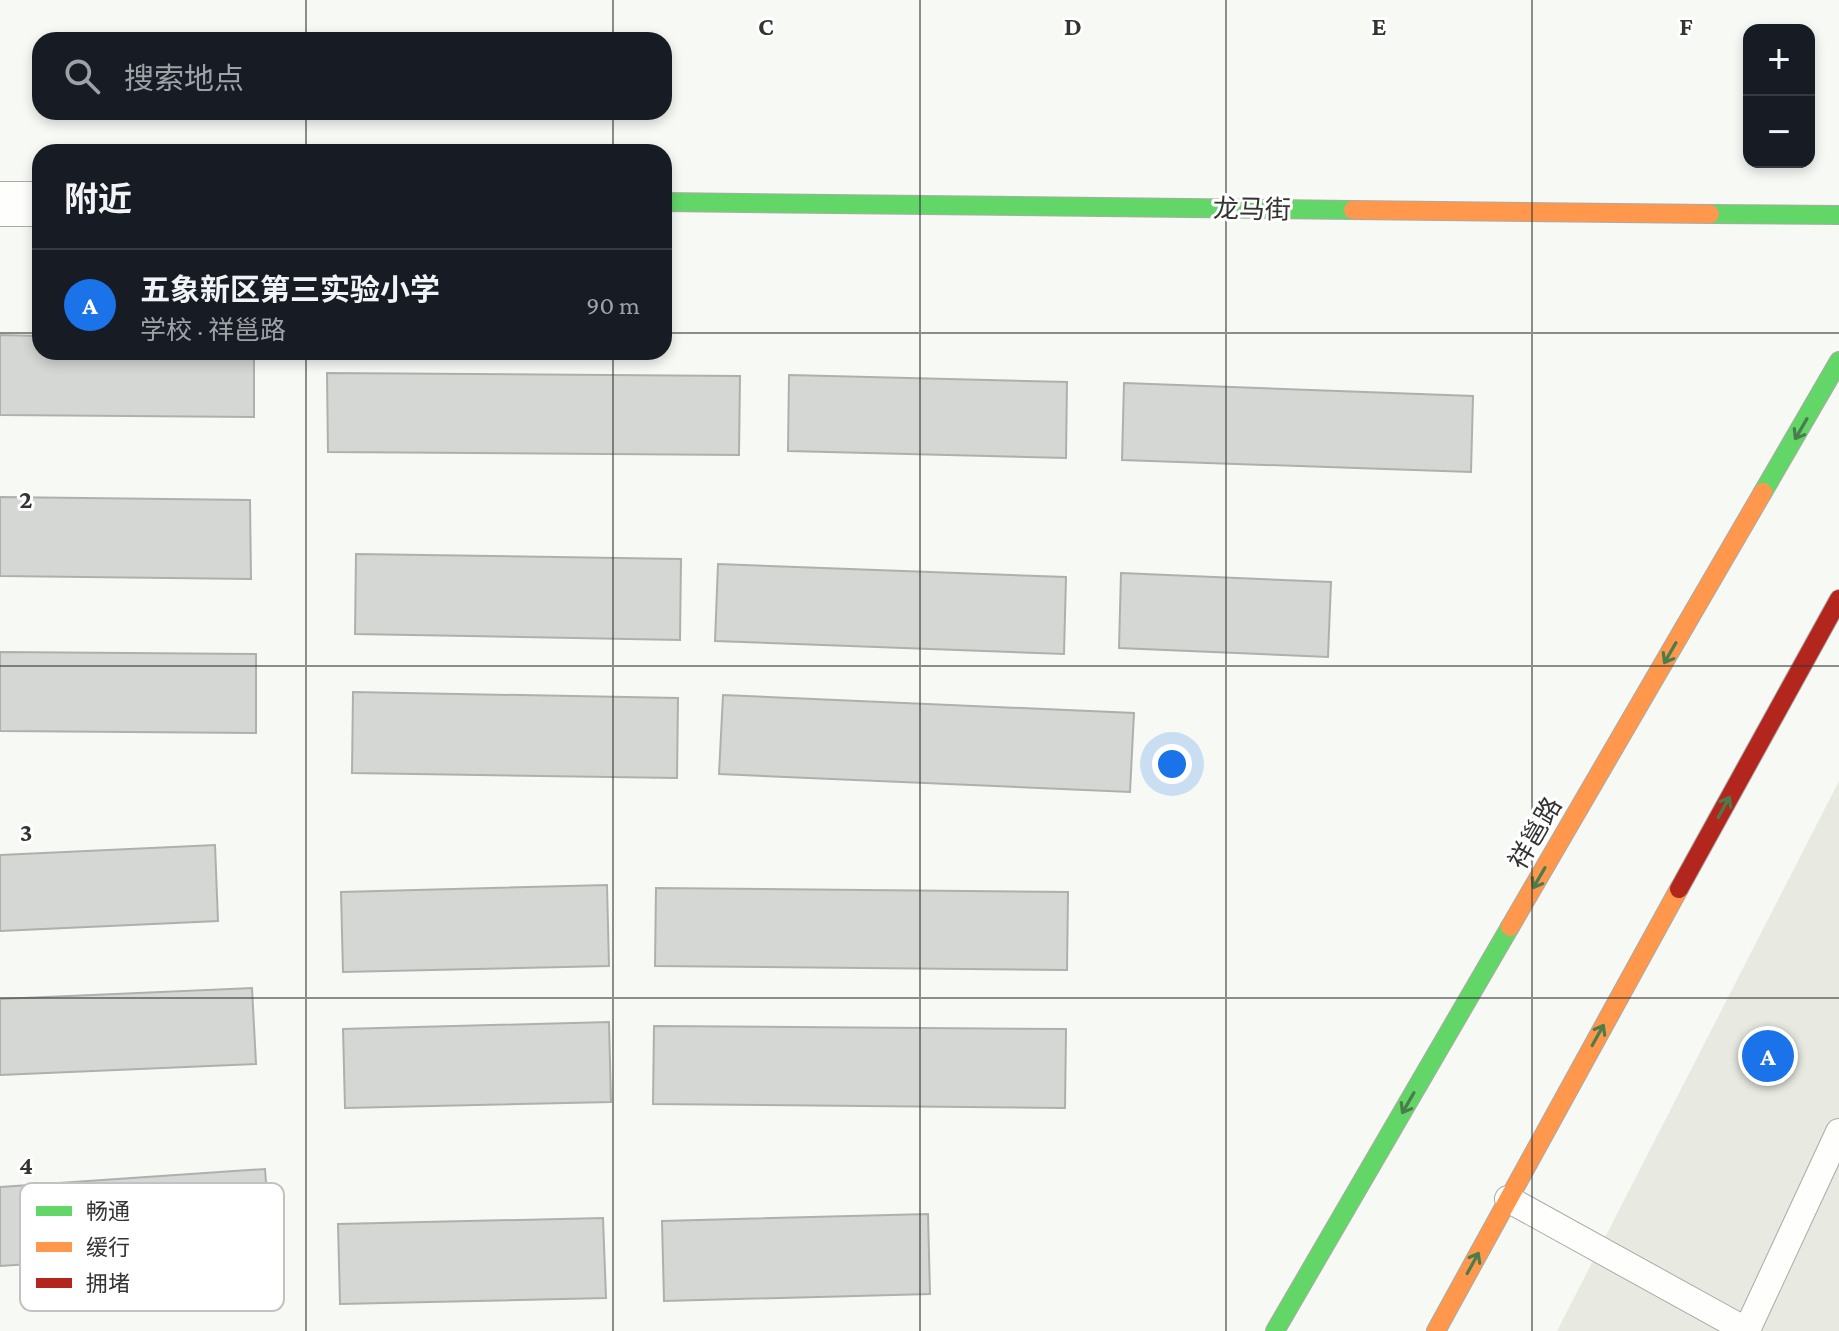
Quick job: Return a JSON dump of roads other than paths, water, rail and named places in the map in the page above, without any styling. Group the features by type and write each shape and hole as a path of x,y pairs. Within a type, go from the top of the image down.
{"street":[{"name":"龙马街","path":"672,202 1839,215"},
{"path":"0,204 32,204"},
{"name":"祥邕路","path":"1275,1331 1839,361"},
{"path":"1436,1331 1839,599"}],"lane":[{"path":"1508,1199 1747,1331 1839,1132"}],"place":[{"name":"五象新区第三实验小学","path":"1768,1056"}]}
